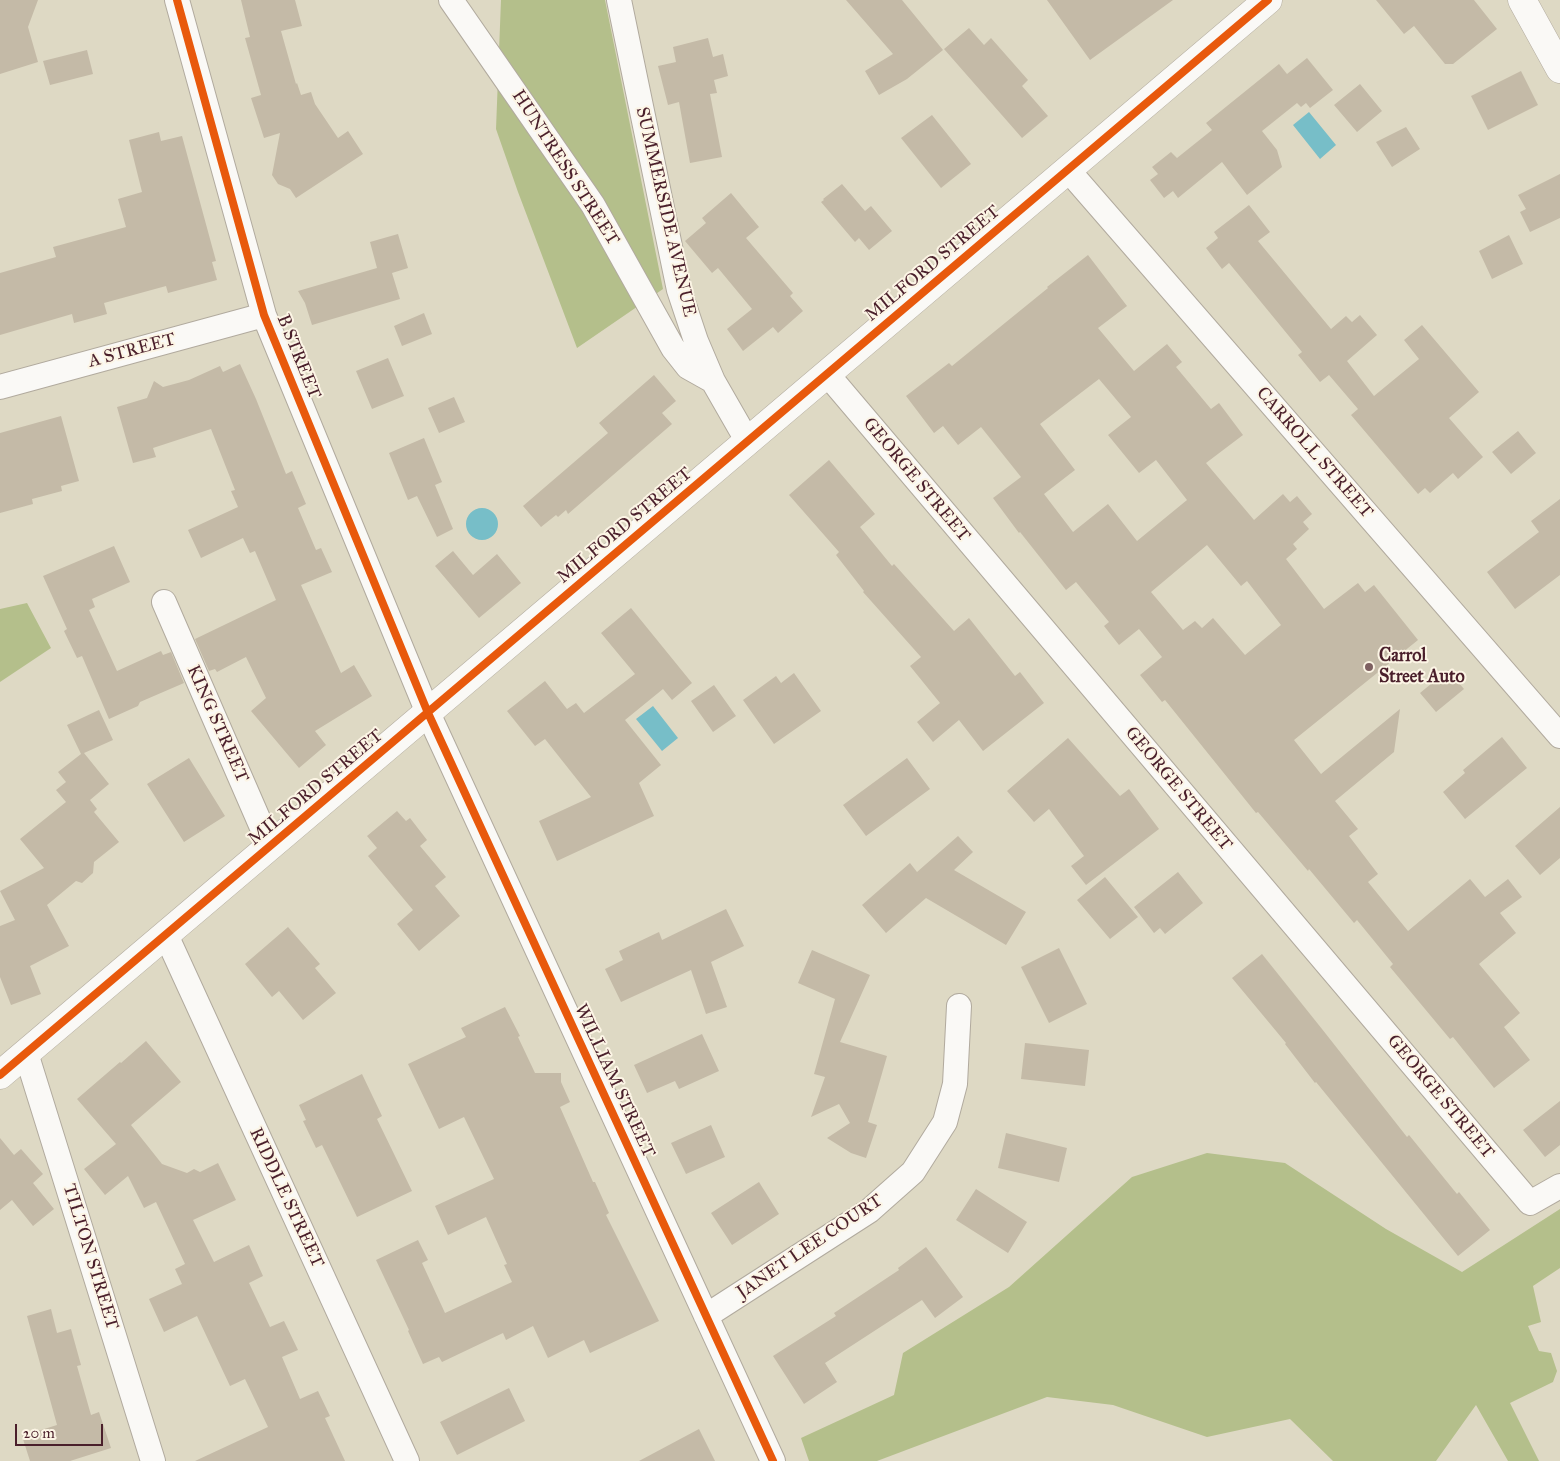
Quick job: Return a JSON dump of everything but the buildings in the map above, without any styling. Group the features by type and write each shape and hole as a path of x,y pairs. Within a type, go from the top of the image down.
{"street":[{"name":"B STREET","path":"177,0 264,315 428,713"},
{"name":"HUNTRESS STREET","path":"451,0 593,205 673,348 688,367 713,381"},
{"name":"SUMMERSIDE AVENUE","path":"619,0 679,290 696,341 713,381 732,418 748,442"},
{"name":"MILFORD STREET","path":"0,1075 1268,0"},
{"path":"1522,0 1560,69"},
{"name":"CARROLL STREET","path":"1068,170 1560,736"},
{"name":"A STREET","path":"0,387 264,315"},
{"name":"GEORGE STREET","path":"827,374 1530,1203 1560,1186"},
{"name":"KING STREET","path":"164,602 270,846"},
{"name":"WILLIAM STREET","path":"428,713 773,1461"},
{"name":"RIDDLE STREET","path":"166,935 407,1461"},
{"name":"JANET LEE COURT","path":"706,1316 869,1211 912,1172 945,1122 955,1084 959,1006"},
{"name":"TILTON STREET","path":"26,1053 153,1461"}],"green space":[{"path":"501,0 605,0 663,289 577,348 496,129"},
{"path":"27,603 51,648 0,682 0,609"},
{"path":"1207,1153 1285,1163 1386,1229 1462,1272 1560,1209 1560,1268 1533,1286 1541,1322 1528,1326 1539,1351 1551,1353 1557,1371 1553,1382 1510,1403 1539,1461 1508,1461 1476,1405 1436,1461 1333,1461 1290,1419 1207,1437 1113,1405 1047,1397 877,1461 809,1461 801,1438 894,1395 903,1353 1009,1287 1132,1177"}],"water":[{"path":"1309,112 1336,145 1320,159 1293,125"},
{"path":"482,508 488,509 493,513 497,518 497,530 493,535 488,539 482,540 476,539 471,535 467,530 466,524 467,518 471,513 476,509"},
{"path":"653,706 678,738 662,751 636,719"}],"cycle path":[{"path":"177,0 264,315 428,713 773,1461"},
{"path":"0,1075 1268,0"}],"place":[{"name":"Carrol Street Auto","path":"1369,667"}]}
